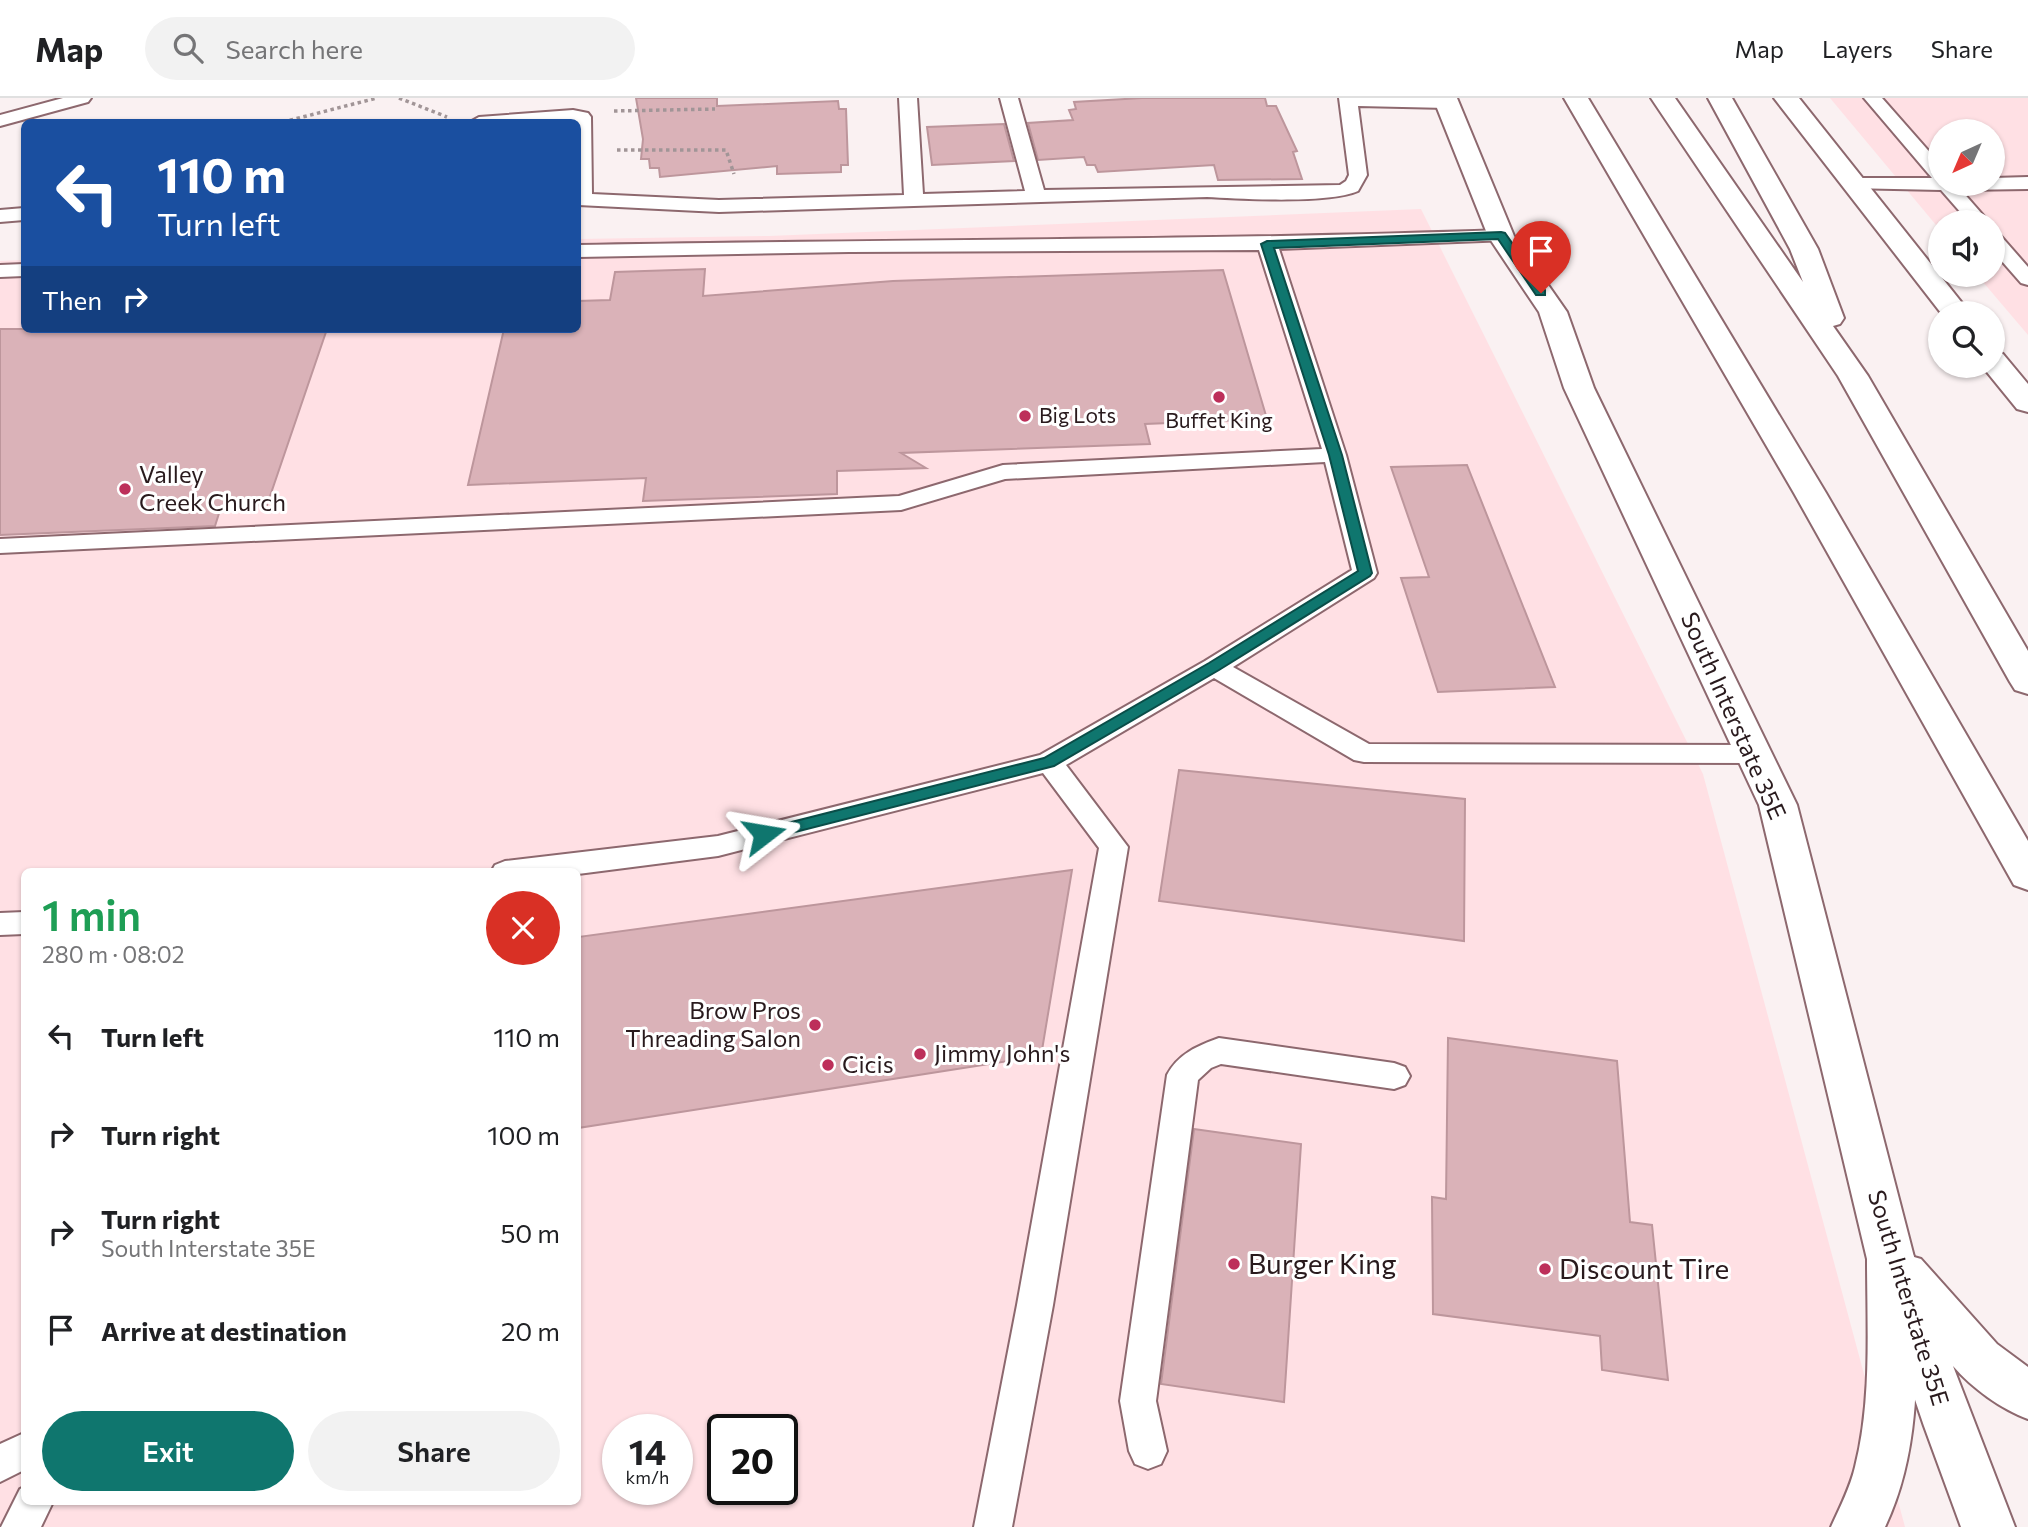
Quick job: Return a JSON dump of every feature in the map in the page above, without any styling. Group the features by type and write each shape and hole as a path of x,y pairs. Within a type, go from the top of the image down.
{"main road":[{"path":"1576,98 1796,470 2028,875"},
{"path":"1663,98 1853,376 2028,681"},
{"path":"1720,98 1804,249 1853,376"},
{"path":"1786,98 1947,301"},
{"name":"South Interstate 35E","path":"1446,100 1501,236 1553,312 1579,388 1778,805 1891,1259 1949,1426 1988,1527"},
{"path":"2005,375 2028,403"},
{"path":"1891,1259 1979,1360 2028,1396"},
{"path":"1858,1527 1870,1508 1889,1431 1891,1259"}],"lane":[{"path":"0,121 82,98"},
{"path":"908,98 914,201"},
{"path":"1009,98 1036,197"},
{"path":"1873,98 1928,162"},
{"path":"581,200 736,206 1208,191 1322,193 1349,188 1356,183 1359,175 1348,99 1446,100"},
{"path":"519,119 573,115 582,117 581,158"},
{"path":"2006,184 2028,183"},
{"path":"1854,184 1928,184"},
{"path":"1957,196 1969,210"},
{"path":"0,216 21,214"},
{"path":"581,251 849,246 1267,244 1501,236"},
{"path":"538,868 718,846 1049,762 1214,667 1365,573 1335,455 1267,244"},
{"path":"2005,253 2028,279"},
{"path":"0,271 21,270"},
{"path":"0,546 901,503 1003,472 1335,455"},
{"path":"1214,667 1364,753 1754,754"},
{"path":"993,1527 1035,1305 1114,847 1049,762"},
{"path":"0,924 21,923"},
{"path":"1148,1451 1138,1401 1183,1075 1200,1059 1219,1051 1394,1076"},
{"path":"0,1464 21,1453"},
{"path":"20,1527 32,1505"}],"path":[{"path":"295,119 377,98"},
{"path":"399,98 452,119"},
{"path":"582,117 627,110 715,109"},
{"path":"623,150 726,150 738,186 736,206"}],"shaded area":[{"path":"1830,98 2028,98 2028,335 2005,308 2005,301 1999,301 1987,287 2005,287 2005,210 1928,210 1928,215"},
{"path":"1421,209 1703,774 1905,1527 0,1527 0,261 21,260 21,333 581,333 581,239 769,236"}],"building":[{"path":"636,98 717,98 717,106 838,101 839,109 846,109 848,165 841,165 841,172 777,174 777,166 660,177 659,168 650,168 649,159 641,159 643,139"},
{"path":"1142,98 1265,98 1267,106 1276,106 1297,151 1293,152 1302,179 1218,180 1214,165 1098,172 1095,165 1087,165 1084,157 1038,160 1028,123 1073,120 1069,110 1076,109 1074,102"},
{"path":"1004,124 1014,161 932,165 927,127"},
{"path":"705,269 703,296 893,281 1223,270 1267,419 1145,424 1150,444 901,453 926,468 837,471 837,494 643,501 646,478 468,485 503,333 581,333 581,301 610,300 615,272"},
{"path":"0,329 21,329 21,333 326,333 267,505 221,507 215,526 0,535"},
{"path":"1467,465 1555,687 1438,692 1401,578 1429,577 1391,467"},
{"path":"1179,770 1465,799 1464,941 1159,901"},
{"path":"1072,870 1041,1056 581,1128 581,937"},
{"path":"1448,1038 1617,1061 1630,1222 1652,1225 1668,1380 1602,1370 1600,1336 1433,1314 1432,1197 1446,1199"},
{"name":"Burger King","path":"1194,1129 1301,1144 1284,1402 1161,1384"}],"place":[{"name":"Buffet King","path":"1219,397"},
{"name":"Big Lots","path":"1025,416"},
{"name":"Valley Creek Church","path":"125,489"},
{"name":"Brow Pros Threading Salon","path":"815,1025"},
{"name":"Jimmy John's","path":"920,1054"},
{"name":"Cicis","path":"828,1065"},
{"name":"Burger King","path":"1234,1264"},
{"name":"Discount Tire","path":"1545,1269"}],"route":[{"path":"764,834 1049,762 1214,667 1365,573 1335,455 1267,244 1501,236 1541,293"}]}
